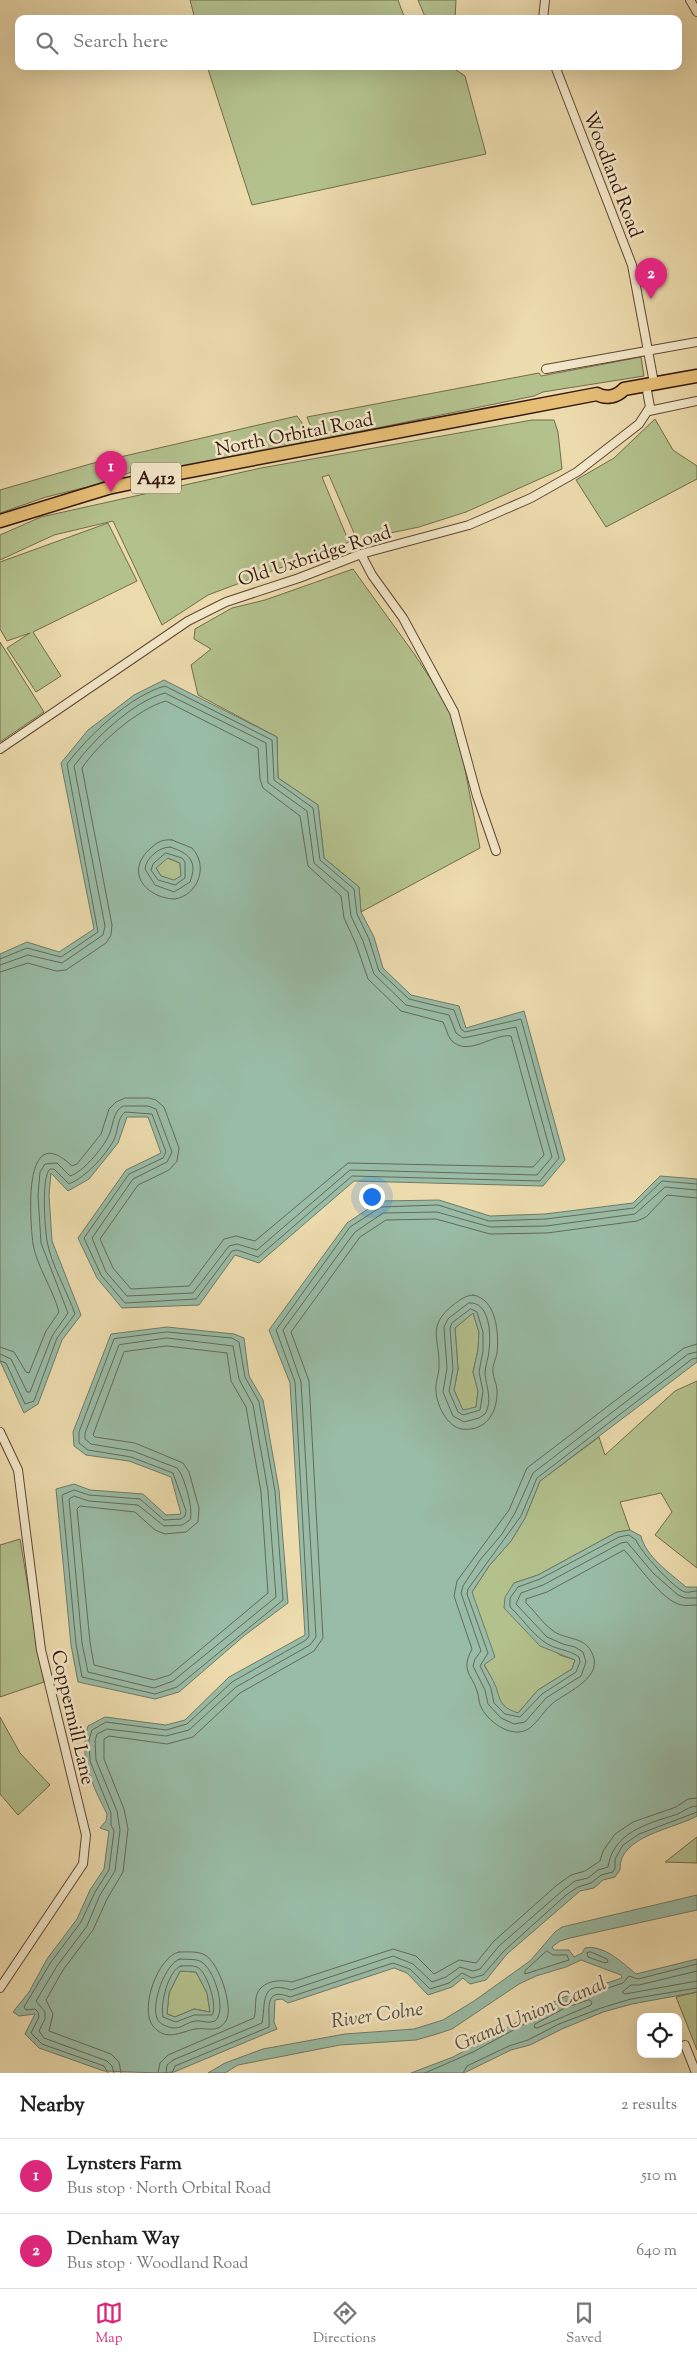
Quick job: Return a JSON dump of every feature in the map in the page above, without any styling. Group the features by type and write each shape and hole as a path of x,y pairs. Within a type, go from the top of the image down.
{"main road":[{"name":"North Orbital Road","path":"0,521 108,488 597,394 602,389 618,386 624,389 697,376"}],"street":[{"path":"544,15 545,0"},
{"path":"690,0 697,12"},
{"name":"Woodland Road","path":"557,70 629,256 649,352 650,384"},
{"path":"546,369 697,342"},
{"path":"650,384 649,411 697,401"},
{"name":"Old Uxbridge Road","path":"0,749 188,621 226,602 299,578 361,554 469,525 531,498 578,472 639,424 649,411"},
{"path":"361,554 372,575 403,618 454,712 476,796 496,851"},
{"name":"Coppermill Lane","path":"0,1432 18,1470 41,1650 86,1835 83,1864 0,1988"},
{"path":"686,2044 696,2073"}],"shaded area":[{"path":"190,0 398,0 404,15 194,15"},
{"path":"418,0 456,0 455,15 424,15"},
{"path":"208,70 456,70 465,76 486,154 252,205"},
{"path":"641,357 644,376 543,392 534,396 318,440 307,417 539,373 541,376"},
{"path":"297,416 302,423 307,437 305,443 165,470 134,471 100,484 46,497 0,513 0,490 90,464"},
{"path":"655,419 673,450 697,466 697,479 606,527 576,480 614,458"},
{"path":"532,420 554,420 558,432 562,469 466,512 419,527 357,540 329,475 322,477 349,542 208,595 162,625 113,521 54,535 0,560 0,535 41,517 261,468"},
{"path":"108,523 137,581 33,632 61,676 36,692 7,648 30,633 7,641 0,629 0,562"},
{"path":"353,569 415,655 448,706 464,764 480,848 361,912 359,887 324,858 318,805 278,778 277,737 198,695 191,665 211,649 194,639 195,629 232,608 265,600"},
{"path":"0,642 44,712 0,742"},
{"path":"167,858 180,863 181,877 174,881 161,876 156,868"},
{"path":"473,1313 479,1332 478,1350 473,1372 478,1391 476,1407 463,1411 454,1390 458,1369 455,1328"},
{"path":"697,1381 697,1568 655,1535 672,1512 661,1493 620,1502 630,1530 617,1532 538,1575 514,1583 504,1608 560,1655 575,1660 572,1669 538,1690 518,1713 508,1710 498,1699 495,1686 484,1664 472,1592 489,1566 511,1541 525,1518 540,1481 599,1437 605,1455 675,1391"},
{"path":"20,1539 44,1682 0,1697 0,1545"},
{"path":"0,1717 20,1753 50,1785 18,1815 0,1794"},
{"path":"697,1837 697,1863 665,1862"},
{"path":"180,1971 196,1972 207,1993 210,2012 194,2009 175,2017 167,2014 169,1993"},
{"path":"697,1992 697,2050 676,1997"}],"water":[{"path":"164,680 277,737 278,778 318,805 324,858 359,887 361,912 374,937 383,968 411,995 459,1006 466,1028 524,1011 565,1160 543,1186 354,1181 259,1263 235,1255 199,1305 122,1308 97,1278 78,1238 126,1170 161,1153 148,1117 127,1117 118,1143 89,1179 68,1191 51,1173 49,1195 52,1241 81,1315 62,1340 38,1404 24,1413 0,1361 0,954 27,942 59,952 94,929 61,763 88,730 134,695","holes":["168,858 180,863 181,876 174,880 161,876 156,868"]},
{"path":"660,1176 697,1179 697,1362 540,1481 525,1518 511,1541 489,1566 472,1592 495,1657 484,1665 503,1704 508,1709 518,1713 538,1690 572,1669 575,1660 540,1646 504,1608 505,1597 514,1583 538,1575 617,1532 630,1530 641,1536 653,1558 666,1570 686,1587 697,1587 697,1816 637,1841 622,1858 620,1870 615,1877 603,1880 594,1888 580,1891 507,1954 486,1980 470,1984 463,1978 452,1987 428,1995 407,1973 394,1968 288,2003 282,1999 275,2000 274,2022 277,2029 174,2072 104,2071 39,2048 25,2034 35,2014 19,2016 13,2012 29,1992 47,1959 77,1919 90,1890 104,1869 109,1831 100,1828 106,1821 107,1814 92,1782 86,1761 85,1738 88,1726 105,1717 166,1725 185,1720 229,1677 305,1635 290,1383 269,1330 347,1223 380,1201 439,1200 490,1216 545,1214 633,1203","holes":["473,1313 479,1332 478,1350 473,1372 478,1391 476,1407 463,1410 454,1390 458,1369 455,1328","180,1971 196,1972 207,1993 210,2012 194,2009 175,2017 167,2014 169,1993"]},
{"path":"167,1327 234,1334 244,1338 249,1376 263,1400 279,1490 288,1603 245,1635 179,1692 155,1699 78,1682 71,1645 56,1489 74,1484 90,1490 143,1494 166,1515 181,1514 171,1477 129,1461 86,1455 74,1446 73,1432 111,1334"},
{"path":"697,1895 697,1910 570,1938 560,1941 552,1947 554,1950 569,1950 574,1957 582,1953 585,1948 599,1949 612,1955 636,1974 697,1959 697,1992 632,2004 603,2012 530,2045 511,2050 464,2073 411,2073 453,2057 561,1998 622,1978 621,1975 581,1960 519,1984 452,2029 437,2034 416,2040 340,2045 238,2065 225,2073 208,2073 225,2063 263,2049 345,2034 414,2029 443,2020 474,2001 530,1961 555,1932 562,1927"}],"place":[{"name":"Denham Way","path":"651,299"},
{"name":"Lynsters Farm","path":"111,492"}],"water label":[{"name":"Grand Union Canal","path":"530,2013"},
{"name":"River Colne","path":"377,2014"}]}
